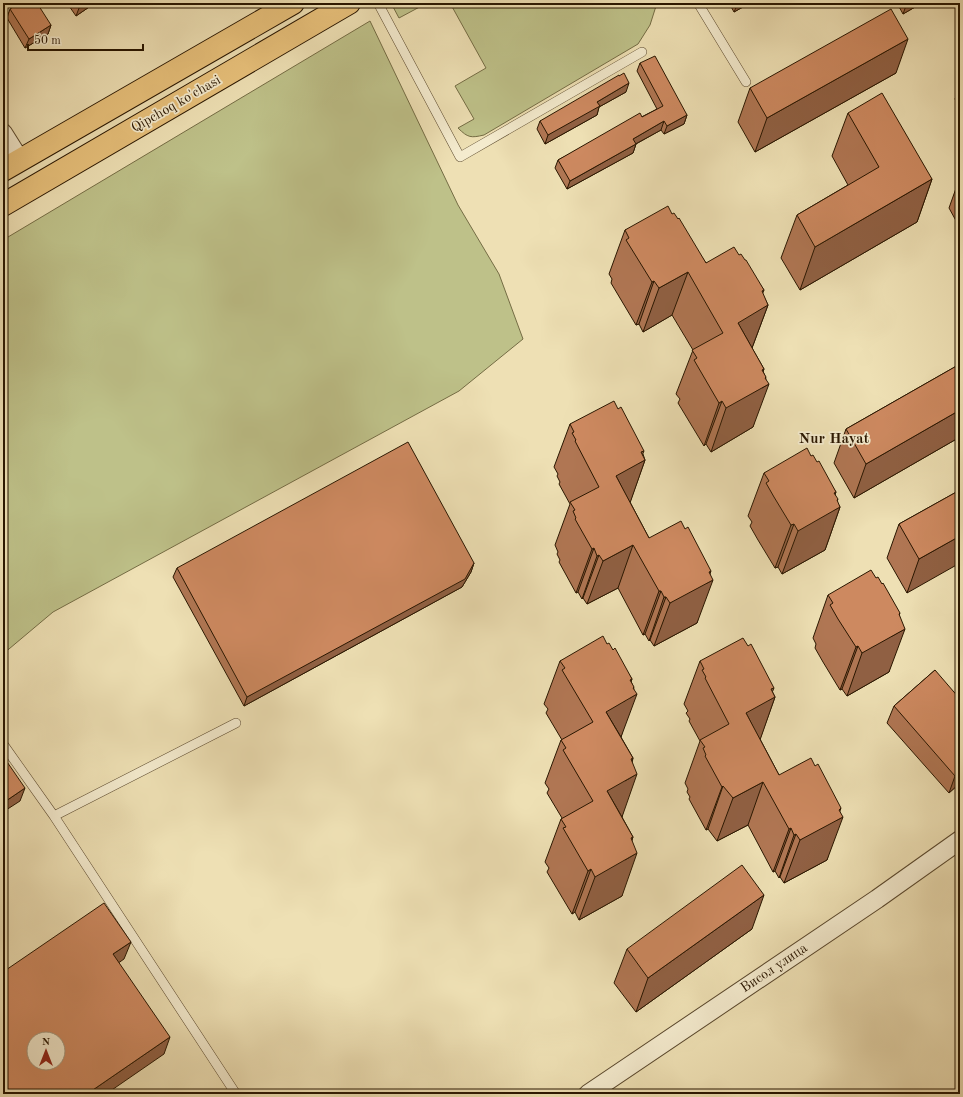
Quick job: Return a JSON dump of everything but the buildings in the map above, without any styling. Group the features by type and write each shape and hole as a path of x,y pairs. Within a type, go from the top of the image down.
{"main road":[{"name":"Qipchoq ko'chasi","path":"11,165 292,3"},
{"name":"Qipchoq ko'chasi","path":"3,205 349,3"},
{"path":"64,134 61,144 62,153 75,160 81,160"}],"street":[{"path":"3,133 11,165"},
{"name":"Висол улица","path":"588,1094 960,840"}],"lane":[{"path":"378,3 460,157 642,52"},
{"path":"698,3 746,82"},
{"path":"54,816 236,723"},
{"path":"3,744 54,816 236,1094"}],"green space":[{"path":"391,3 427,3 399,18"},
{"path":"450,3 657,3 650,25 638,44 484,135 473,137 464,134 458,128 474,119 455,86 486,68"},
{"path":"370,21 458,205 499,274 523,339 459,391 53,612 3,654 3,240"}],"district":[{"name":"Nur Hayat","path":"834,439"}]}
